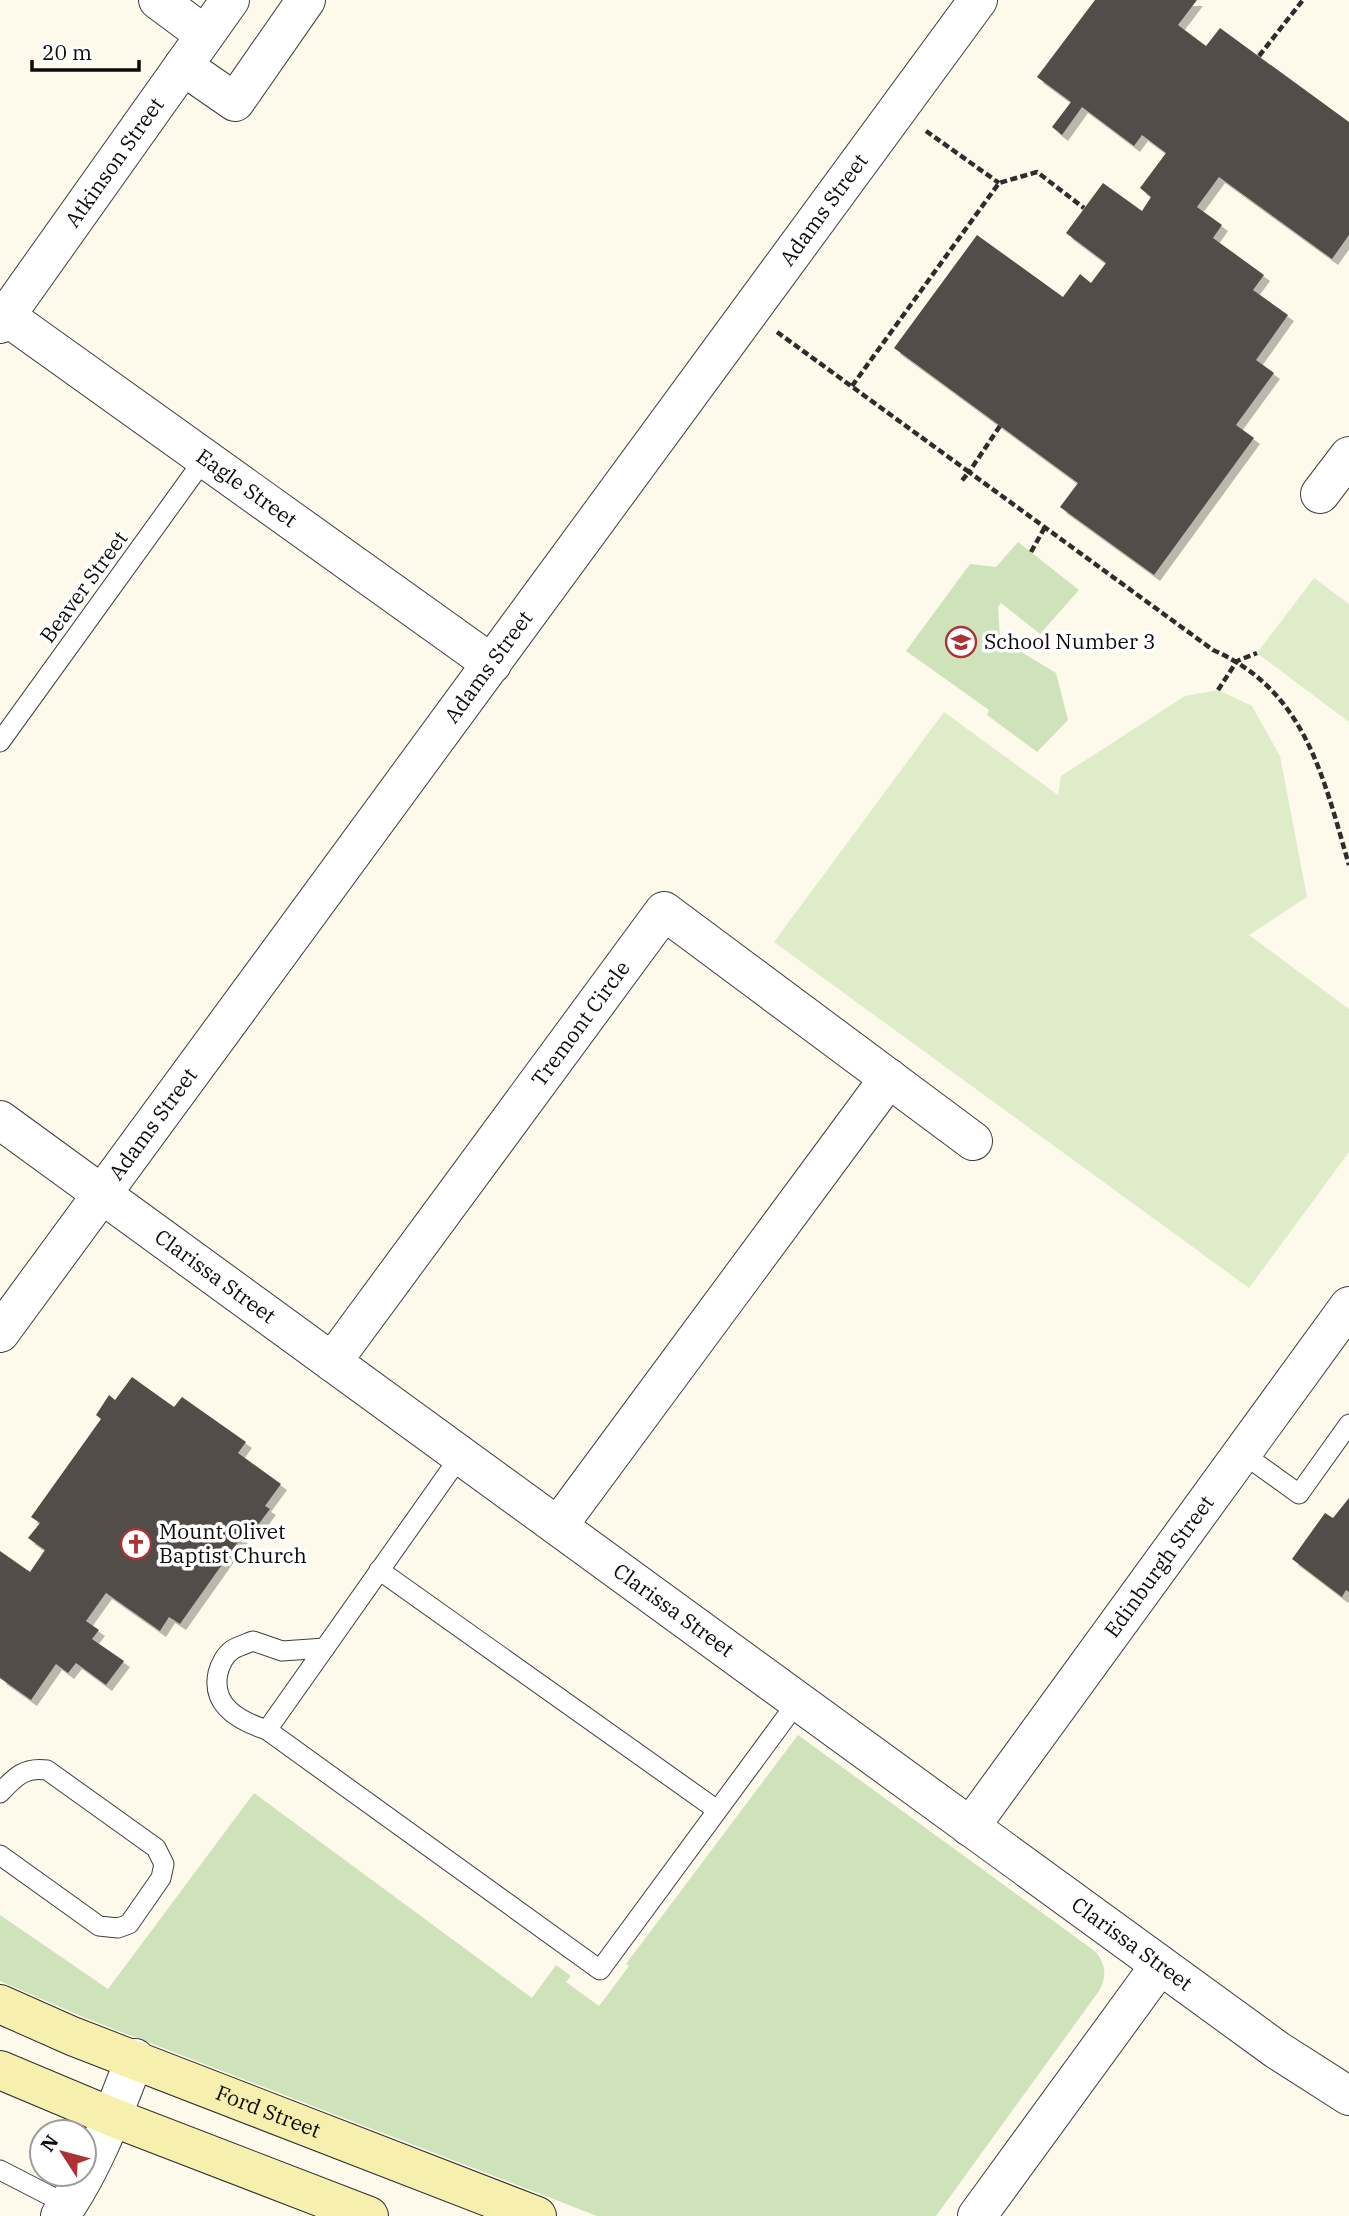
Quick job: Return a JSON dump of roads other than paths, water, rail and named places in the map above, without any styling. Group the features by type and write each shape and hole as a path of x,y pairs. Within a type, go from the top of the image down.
{"main road":[{"name":"Ford Street","path":"0,2004 72,2036 537,2216"},
{"path":"0,2070 112,2117 369,2216"}],"street":[{"path":"158,0 205,35"},
{"name":"Atkinson Street","path":"2,318 230,0"},
{"path":"184,66 235,102 306,0"},
{"name":"Adams Street","path":"0,1333 978,0"},
{"name":"Eagle Street","path":"2,318 205,458 492,664"},
{"path":"1320,494 1349,456"},
{"name":"Tremont Circle","path":"332,1362 664,911 973,1141"},
{"path":"558,1526 889,1078"},
{"name":"Clarissa Street","path":"0,1120 1277,2050 1349,2095"},
{"name":"Edinburgh Street","path":"970,1826 1349,1307"},
{"path":"977,2216 1160,1965"},
{"path":"64,2211 85,2176 135,2059"}],"lane":[{"name":"Beaver Street","path":"0,741 205,458"},
{"path":"1242,1453 1299,1494 1349,1424"},
{"path":"267,1730 461,1455"},
{"path":"379,1570 717,1810"},
{"path":"325,1648 282,1651 253,1640 231,1651 220,1665 216,1682 219,1699 227,1710 245,1723 267,1730 600,1970 798,1701"},
{"path":"0,1793 16,1776 32,1768 47,1770 156,1848 164,1864 161,1878 129,1924 118,1928 99,1926 0,1855"},
{"path":"0,2170 64,2211"}],"place":[{"name":"School Number 3","path":"961,642"},
{"name":"Mount Olivet Baptist Church","path":"136,1544"}]}
